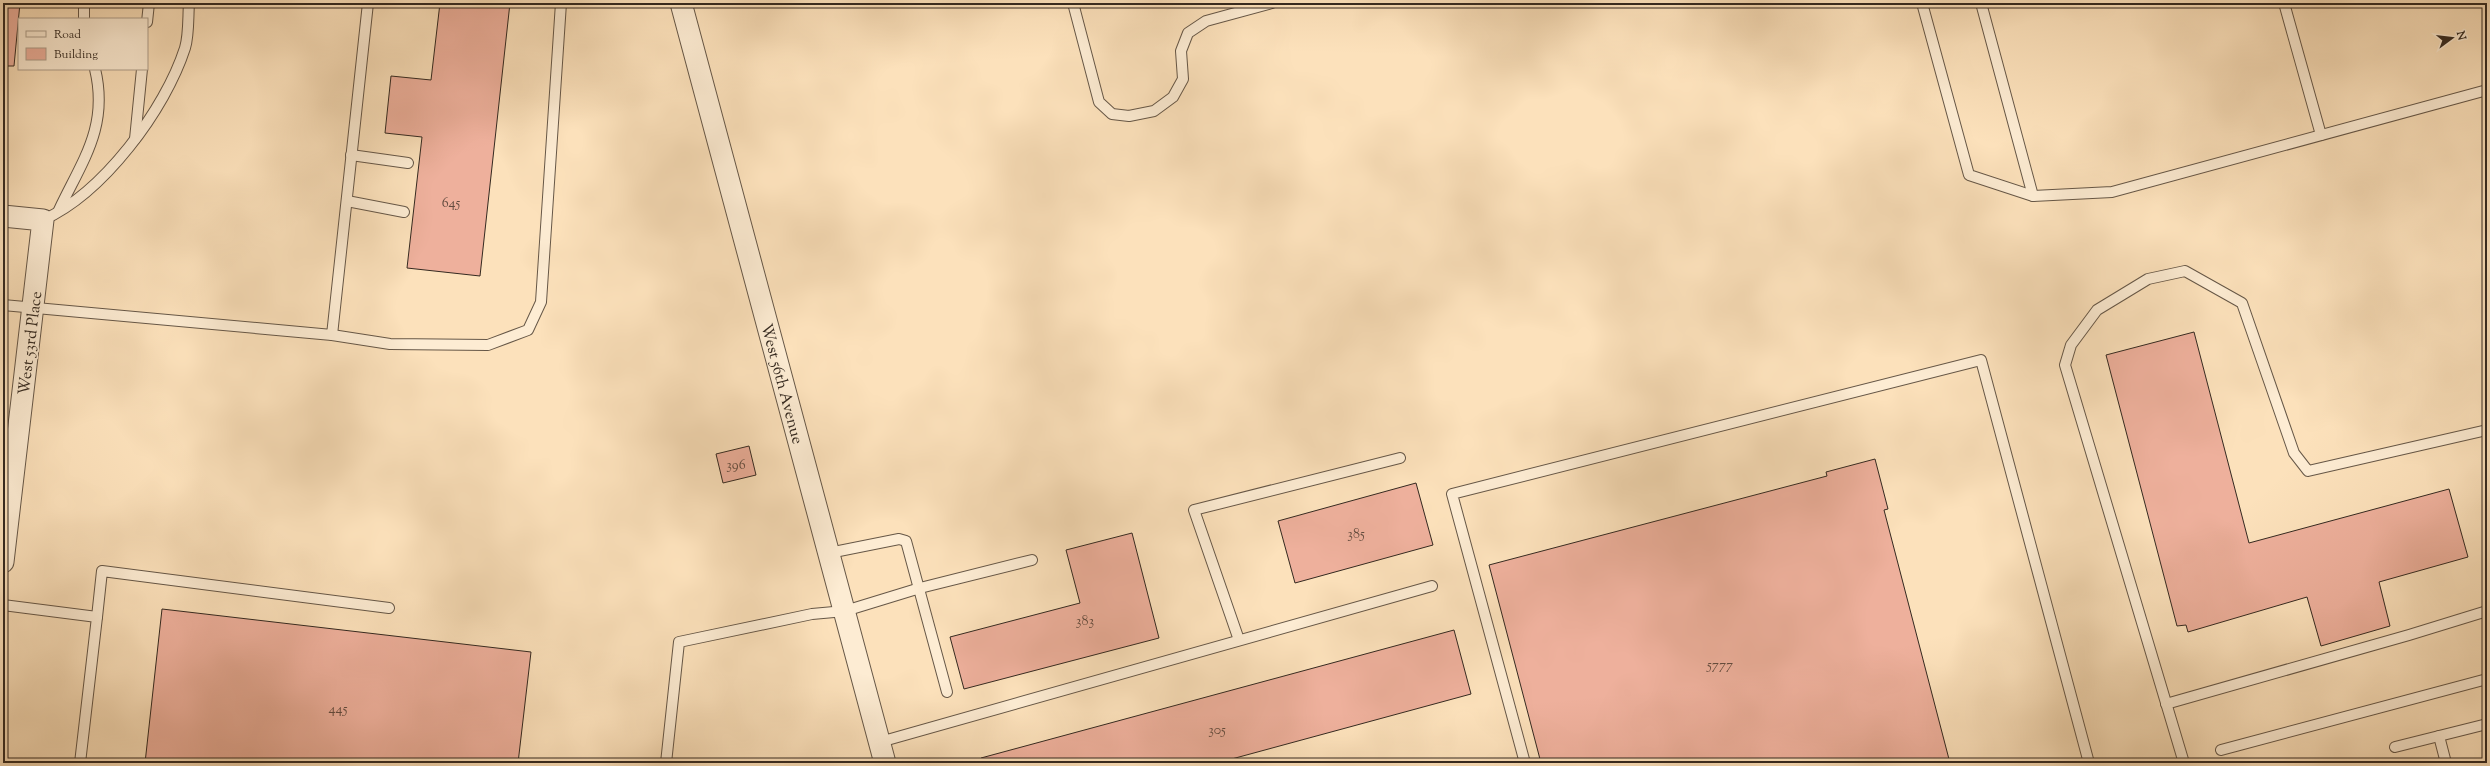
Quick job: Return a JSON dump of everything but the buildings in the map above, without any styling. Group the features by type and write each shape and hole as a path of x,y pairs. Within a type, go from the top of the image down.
{"street":[{"name":"West 56th Avenue","path":"681,3 885,763"},
{"path":"3,216 50,217"},
{"name":"West 53rd Place","path":"3,562 33,308 50,217"}],"lane":[{"path":"84,3 84,18"},
{"path":"147,18 149,3"},
{"path":"50,217 95,183 146,126 166,91 186,47 189,3"},
{"path":"332,335 368,3"},
{"path":"3,304 332,335 390,344 488,345 528,330 540,302 561,3"},
{"path":"1073,3 1099,102 1112,114 1129,116 1154,111 1173,97 1183,79 1181,51 1188,33 1206,21 1272,3"},
{"path":"1922,3 1969,175 2033,196 2112,192 2487,90"},
{"path":"1981,3 2033,196"},
{"path":"2284,3 2321,135"},
{"path":"50,217 92,142 101,105 95,70"},
{"path":"135,139 142,70"},
{"path":"351,155 408,163"},
{"path":"347,201 404,212"},
{"path":"2184,763 2065,365 2071,345 2097,310 2148,279 2185,271 2242,303 2294,453 2308,471 2487,430"},
{"path":"1525,763 1452,494 1981,360 2089,763"},
{"path":"1239,640 1194,510 1400,458"},
{"path":"829,553 899,539 906,541 948,692"},
{"path":"666,763 679,642 812,614 845,611 920,588 1032,560"},
{"path":"80,763 102,571 389,608"},
{"path":"880,742 1432,586"},
{"path":"3,605 97,617"},
{"path":"2166,704 2409,636 2487,611"},
{"path":"2220,750 2487,679"},
{"path":"2395,747 2487,724"},
{"path":"2439,736 2446,763"}]}
